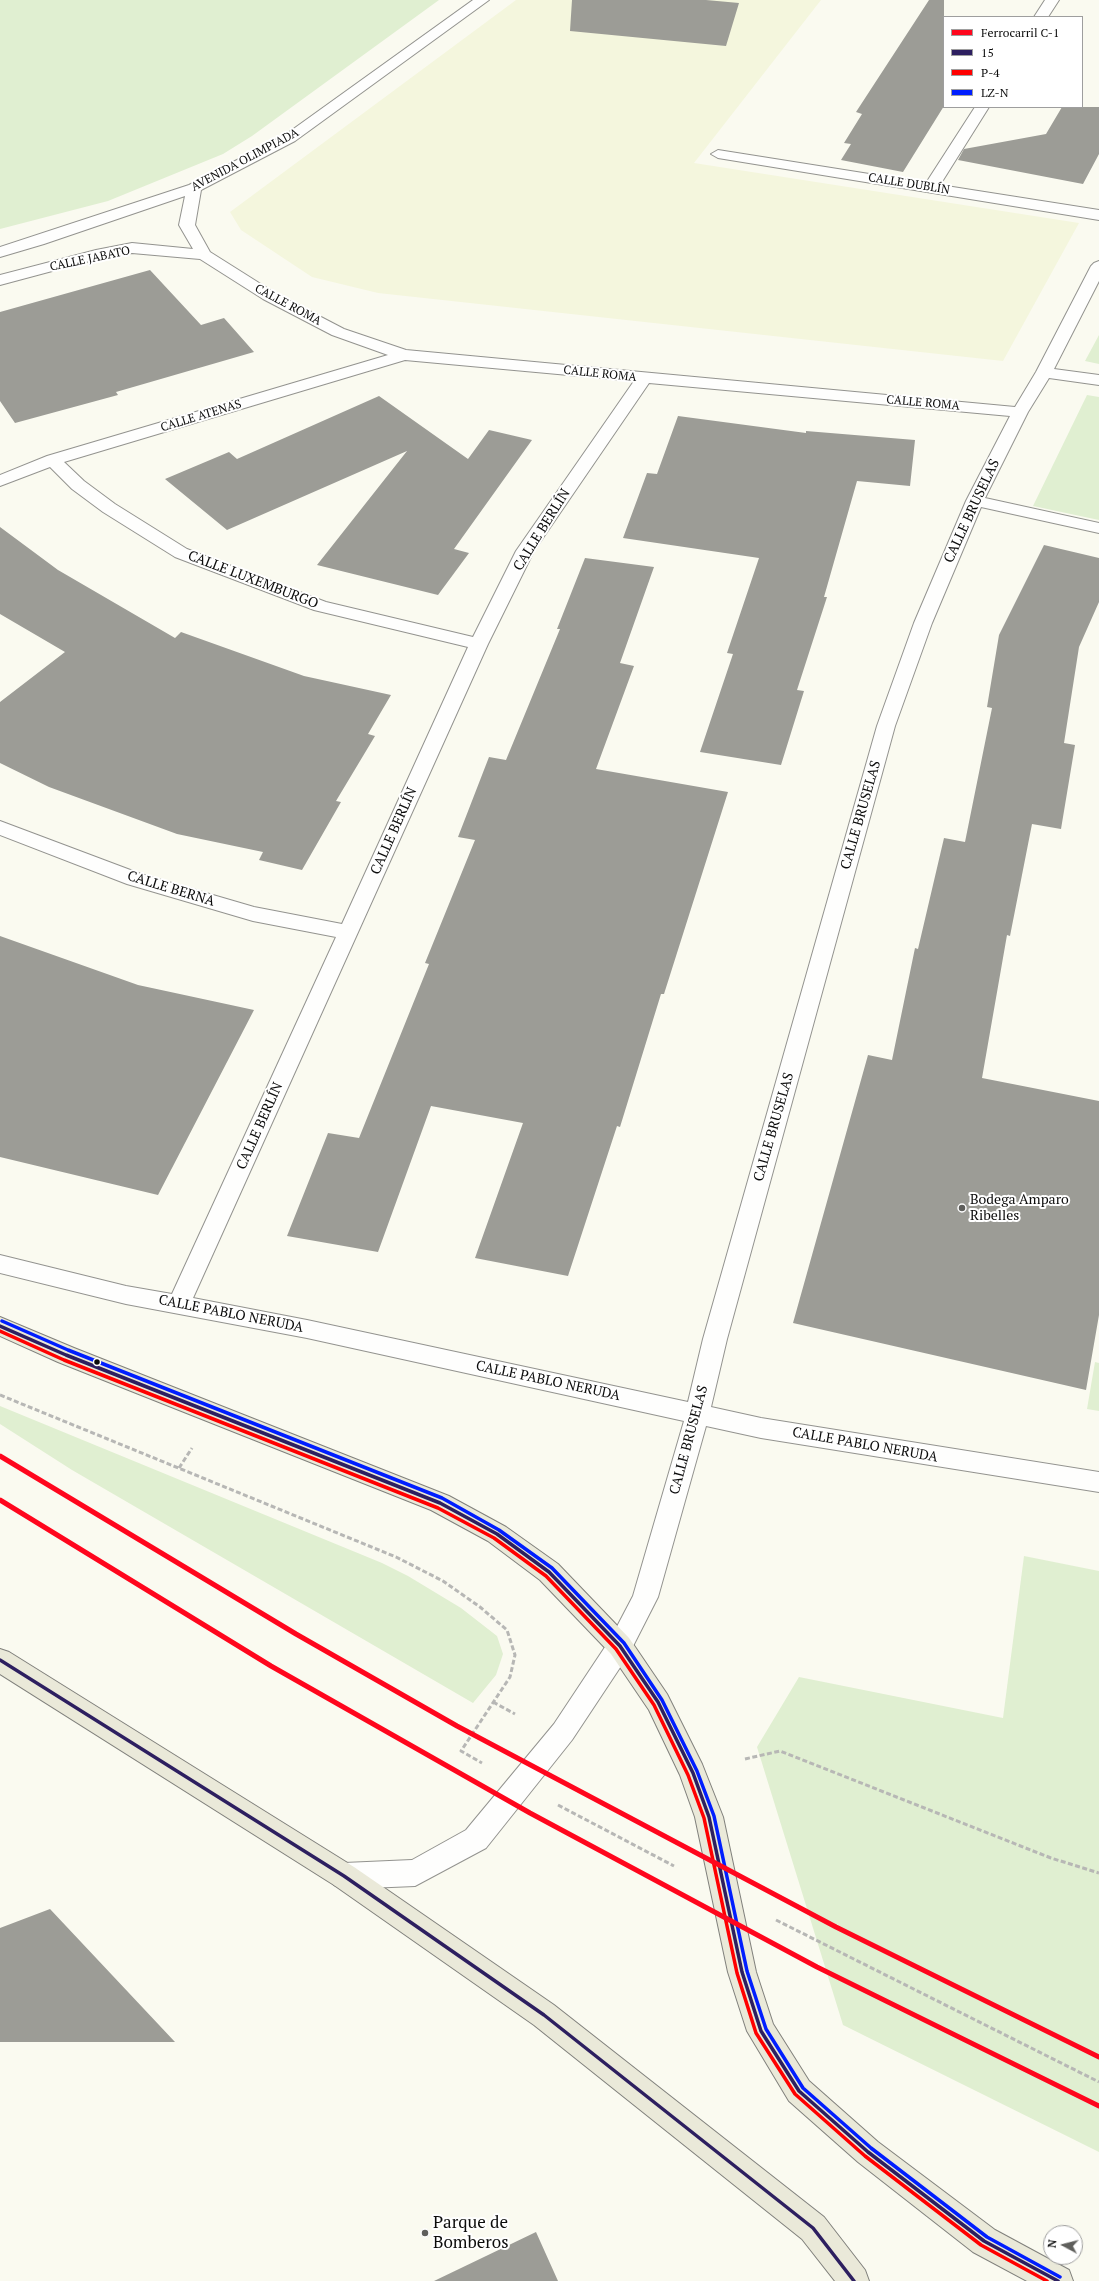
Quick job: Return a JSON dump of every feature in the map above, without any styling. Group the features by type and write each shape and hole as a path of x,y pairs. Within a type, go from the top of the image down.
{"main road":[{"path":"0,1326 66,1355 440,1503 497,1534 549,1572 620,1646 658,1702 693,1773 709,1817 742,1972 761,2031 799,2091 868,2152 984,2241 1058,2281"},
{"path":"0,1660 344,1876 544,2015 813,2228 854,2281"}],"street":[{"name":"AVENIDA OLIMPIADA","path":"0,252 39,241 194,188 290,138 482,0"},
{"path":"1042,16 1052,0"},
{"path":"930,188 981,108"},
{"name":"CALLE DUBLÍN","path":"718,154 1099,215"},
{"path":"194,188 187,226 204,255"},
{"path":"0,259 39,241"},
{"name":"CALLE JABATO","path":"0,280 96,255 132,248 204,255"},
{"name":"CALLE ROMA","path":"204,255 269,296 338,332 404,355 1020,412"},
{"name":"CALLE BRUSELAS","path":"344,1876 415,1873 476,1839 563,1732 620,1646 645,1597 698,1413 719,1324 886,726 923,623 975,501 1020,412 1044,372 1099,266"},
{"name":"CALLE ATENAS","path":"0,481 53,460 404,355"},
{"path":"1044,372 1099,380"},
{"name":"CALLE BERLÍN","path":"179,1304 479,644 526,551 644,378"},
{"name":"CALLE LUXEMBURGO","path":"53,460 78,485 90,494 181,553 320,606 479,644"},
{"path":"975,501 1099,528"},
{"name":"CALLE BERNA","path":"0,828 149,883 253,914 348,932"},
{"name":"CALLE PABLO NERUDA","path":"0,1264 126,1295 307,1329 698,1413 761,1428 1014,1470 1099,1482"}],"path":[{"path":"0,1395 396,1557 443,1582 480,1607 507,1630 515,1655 510,1677 461,1751 484,1764"},
{"path":"178,1468 192,1448"},
{"path":"493,1702 515,1714"},
{"path":"745,1759 780,1751 1051,1858 1099,1873"},
{"path":"557,1804 676,1868"},
{"path":"770,1917 1099,2082"}],"green space":[{"path":"0,0 439,0 252,136 223,154 108,201 0,229"},
{"path":"516,0 821,0 694,163 1079,223 1003,361 378,293 312,277 241,230 230,212"},
{"path":"1099,335 1099,364 1085,361"},
{"path":"1087,395 1099,397 1099,520 1033,506"},
{"path":"1095,1362 1099,1363 1099,1411 1087,1409"},
{"path":"0,1406 382,1563 408,1576 461,1608 497,1636 503,1654 496,1675 473,1703 72,1470 0,1424"},
{"path":"1024,1556 1099,1571 1099,2152 843,2025 757,1747 799,1677 1003,1718"}],"building":[{"path":"572,0 706,0 739,3 726,46 570,31"},
{"path":"929,0 944,0 943,108 903,172 841,160 851,144 844,143 862,114 856,112"},
{"path":"1099,107 1099,154 1083,184 958,160 964,149 1046,134 1061,108"},
{"path":"150,270 201,325 224,318 254,352 116,392 118,395 15,423 0,401 0,312"},
{"path":"379,396 468,459 489,430 532,440 454,549 469,553 438,595 317,565 407,451 227,530 165,479 229,452 237,459"},
{"path":"678,416 806,433 806,431 915,440 910,486 857,481 824,597 827,597 797,690 804,691 781,765 700,752 733,654 727,653 759,558 623,538 647,473 657,474"},
{"path":"0,527 58,570 175,638 181,632 304,676 391,695 368,734 375,736 336,801 341,802 302,870 259,860 263,852 177,834 49,787 0,763 0,702 65,652 0,614"},
{"name":"Bodega Amparo Ribelles","path":"1044,545 1099,558 1099,602 1079,647 1064,743 1075,745 1061,829 1032,824 1010,936 1007,935 982,1078 1099,1101 1099,1315 1086,1390 793,1323 868,1055 892,1060 915,948 918,949 944,838 965,842 992,708 987,707 999,635"},
{"path":"585,558 654,567 620,663 634,666 596,769 728,792 664,994 661,994 620,1127 617,1126 568,1276 475,1258 523,1123 431,1106 378,1252 287,1236 328,1133 359,1138 429,964 425,963 475,840 458,837 489,757 506,760 560,629 557,629"},
{"path":"0,936 138,985 254,1010 158,1195 0,1157"},
{"path":"50,1909 175,2042 0,2042 0,1928"},
{"path":"536,2232 558,2281 434,2281"}],"rail line":[{"name":"C-1","path":"0,1456 296,1634 457,1726 836,1927 1099,2057"},
{"name":"C-1","path":"0,1500 271,1666 530,1813 817,1967 1099,2106"}],"transit line":[{"name":"LZ-N","path":"2,1321 68,1350 442,1498 499,1530 552,1568 624,1643 662,1700 697,1771 714,1816 747,1971 766,2029 803,2088 871,2148 987,2237 1060,2277"},
{"name":"15","path":"0,1326 66,1355 440,1503 497,1534 549,1572 620,1646 658,1702 693,1773 709,1817 742,1972 761,2031 799,2091 868,2152 984,2241 1058,2281"},
{"name":"P-4","path":"0,1331 64,1360 438,1508 494,1538 546,1576 616,1649 654,1705 688,1775 704,1818 737,1973 756,2033 795,2094 865,2156 981,2245 1047,2281"},
{"name":"15","path":"0,1660 344,1876 544,2015 813,2228 854,2281"}],"place":[{"name":"Bodega Amparo Ribelles","path":"962,1208"},
{"name":"Parque de Bomberos","path":"425,2233"}]}
